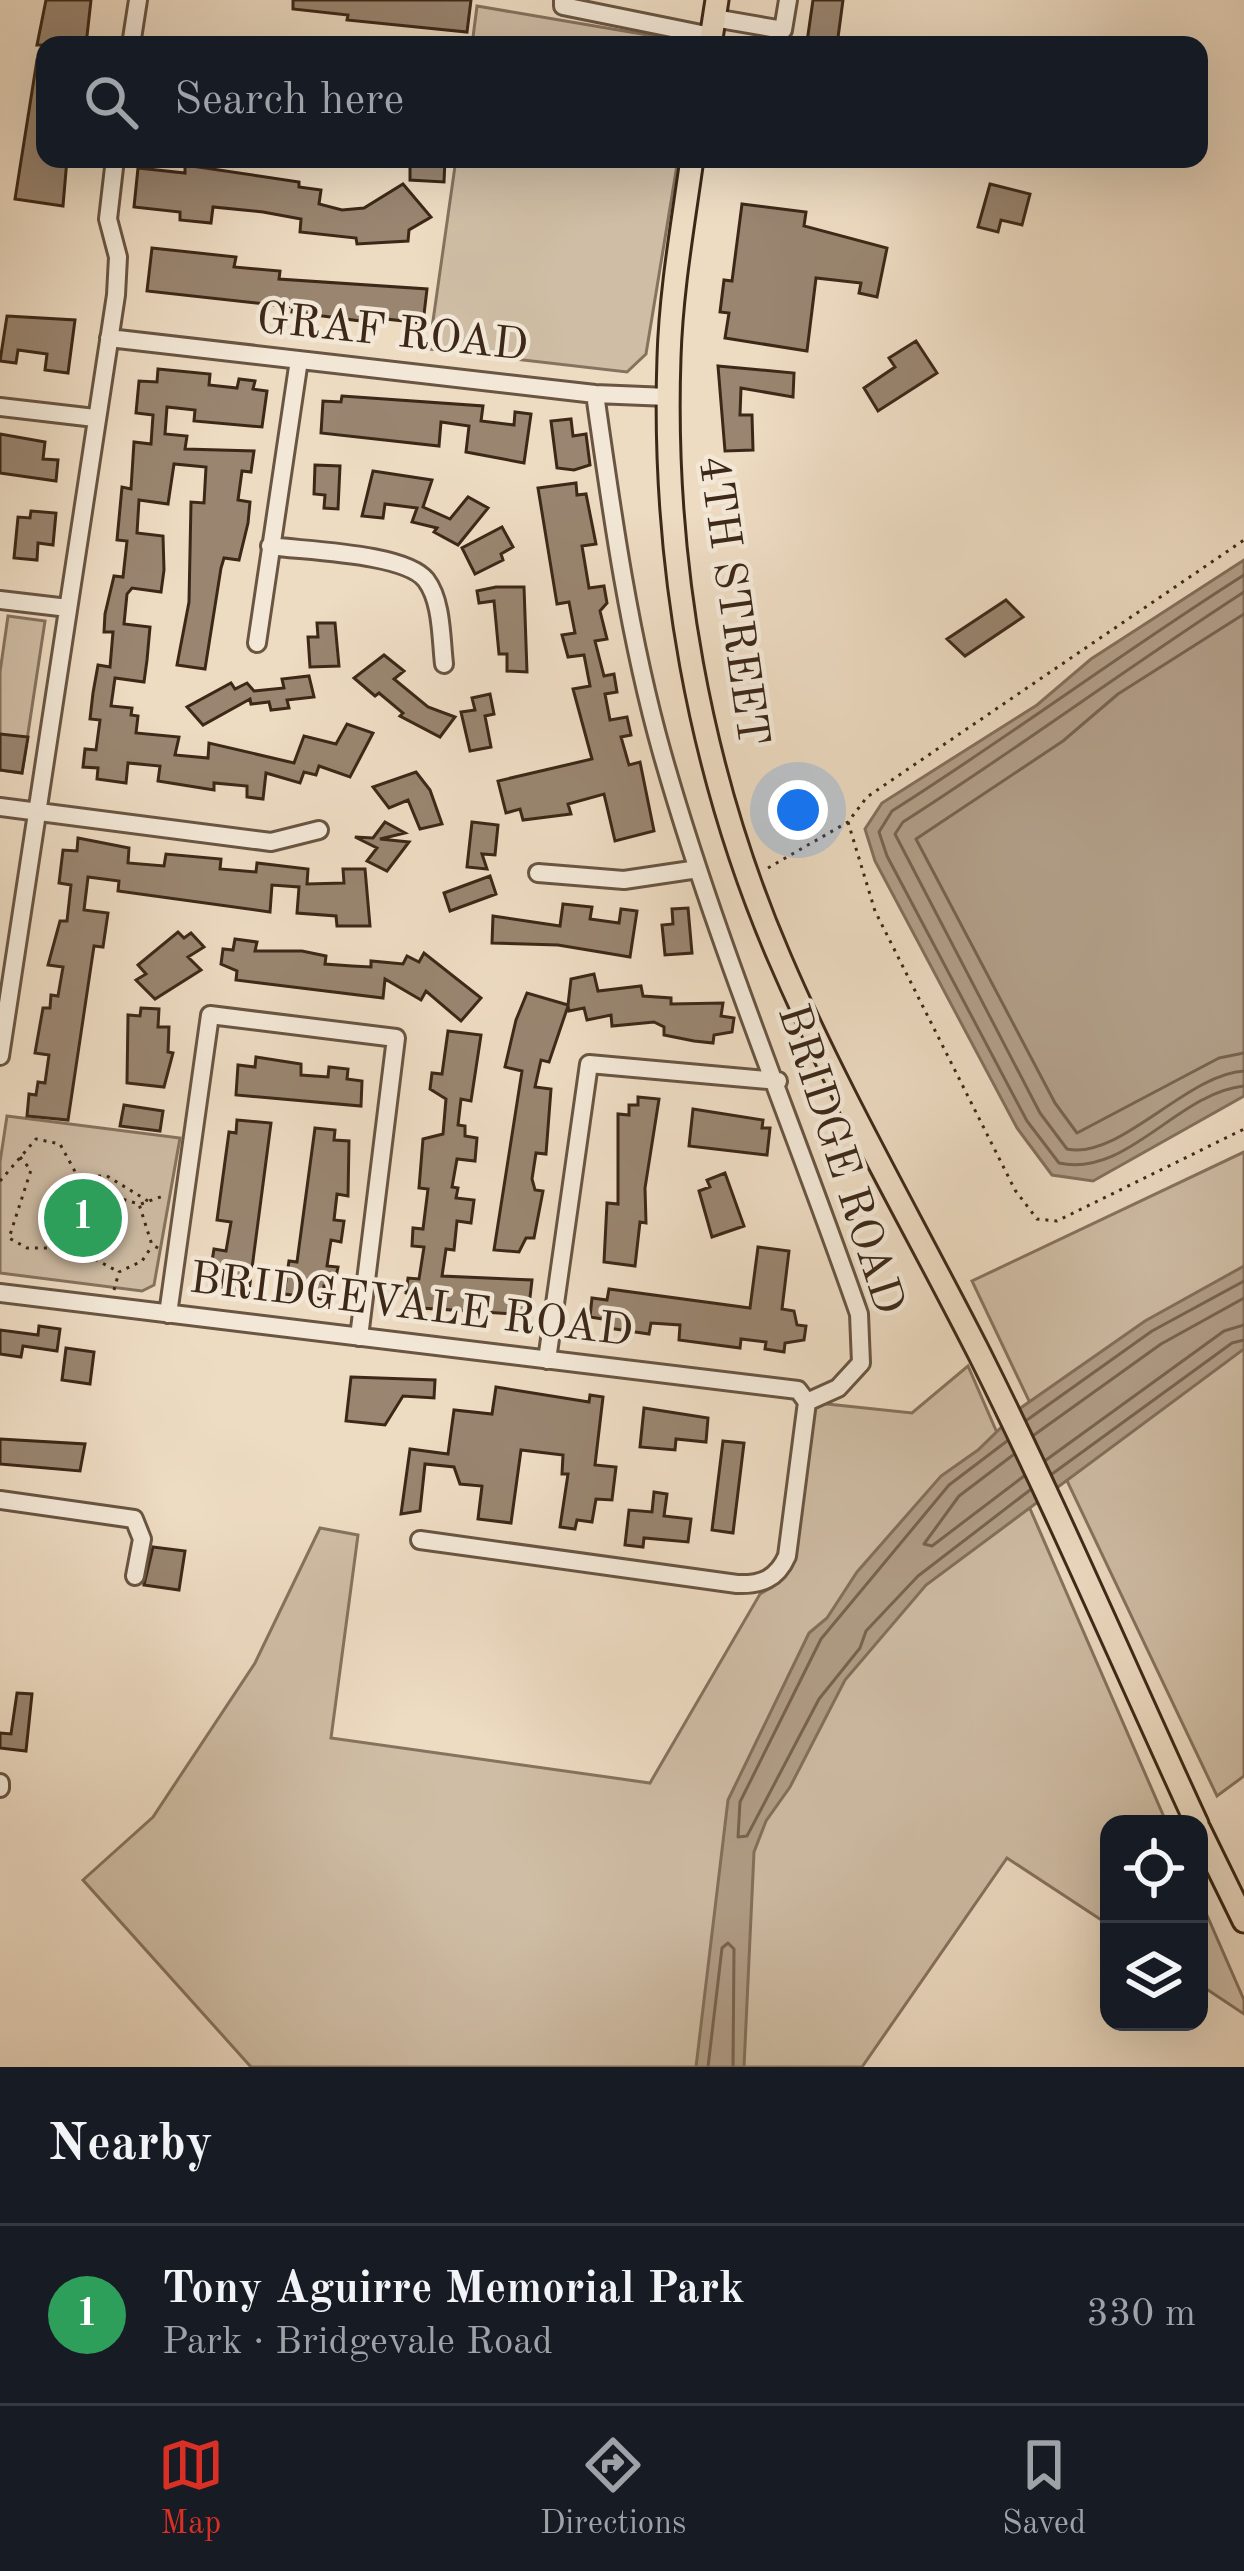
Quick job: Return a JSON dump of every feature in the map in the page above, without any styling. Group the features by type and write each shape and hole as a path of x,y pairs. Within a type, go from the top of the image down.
{"main road":[{"name":"4TH STREET","path":"691,168 668,397 677,563 697,689 749,878 808,1022 981,1358 1193,1815"},
{"name":"4TH STREET","path":"1208,1846 1244,1921"}],"street":[{"path":"132,36 138,0"},
{"path":"563,0 563,6 594,14 783,30 788,0"},
{"path":"0,1056 5,990 38,812 109,338 118,264 108,219 114,168"},
{"name":"GRAF ROAD","path":"109,338 595,394 668,397"},
{"path":"257,643 299,360"},
{"name":"BRIDGE ROAD","path":"595,394 636,647 698,869 859,1314 861,1363 838,1388 807,1402"},
{"path":"0,407 95,418"},
{"path":"270,547 391,562 416,571 433,592 445,664"},
{"path":"0,600 68,608"},
{"path":"0,807 271,842 320,830"},
{"path":"538,873 624,880 698,869"},
{"path":"168,1314 210,1015 396,1038 359,1337"},
{"path":"547,1360 589,1064 778,1081"},
{"name":"BRIDGEVALE ROAD","path":"0,1293 798,1390 807,1402"},
{"path":"420,1540 737,1584 765,1581 779,1572 787,1556 807,1402"},
{"path":"0,1500 134,1519 142,1539 136,1576"}],"path":[{"path":"749,878 848,821 867,797 1244,540"},
{"path":"848,821 875,911 1015,1190 1037,1219 1057,1221 1244,1129"},
{"path":"0,1181 36,1139 60,1144 84,1188 139,1204 188,1187"},
{"path":"20,1157 31,1170 9,1238 27,1248 74,1248 119,1272"},
{"path":"78,1176 107,1176 148,1201"},
{"path":"139,1204 152,1245 177,1258"},
{"path":"119,1272 142,1262 152,1245"},
{"path":"113,1307 119,1272"}],"shaded area":[{"path":"477,6 653,36 473,36"},
{"path":"455,168 677,168 646,354 627,372 429,349"},
{"path":"8,616 45,621 22,773 0,770 0,672"},
{"path":"7,1116 180,1138 154,1285 142,1291 0,1273 0,1162"},
{"path":"1244,1152 1244,1776 1217,1796 972,1281"},
{"path":"968,1366 1163,1815 1100,1815 1100,1919 1007,1858 862,2067 251,2067 83,1880 153,1817 255,1663 320,1528 358,1535 331,1738 650,1783 760,1594 772,1587 817,1403 912,1413"},
{"path":"1208,1918 1244,2000 1244,2014 1208,1990"}],"water":[{"path":"1244,560 1244,1096 1093,1181 1052,1175 1017,1128 875,861 865,829 882,803 1037,705 1091,659"},
{"path":"1244,1266 1244,1349 926,1585 845,1680 790,1787 766,1821 754,1852 744,2067 696,2067 728,1800 809,1633 827,1618 857,1572 941,1476 978,1450 1022,1407 1145,1321"}],"building":[{"path":"46,0 91,0 87,36 39,36"},
{"path":"293,0 471,0 467,32 347,20 348,15 293,9"},
{"path":"813,0 843,0 838,36 808,36"},
{"path":"36,66 36,168 66,168 63,206 15,199"},
{"path":"138,168 185,173 185,168 205,168 299,182 299,187 321,190 319,204 342,210 364,208 403,184 431,217 409,230 408,241 357,244 356,238 300,232 301,219 263,212 213,207 211,223 180,220 180,212 134,207"},
{"path":"410,168 445,168 444,182 410,180"},
{"path":"990,184 1030,194 1022,225 1001,220 998,232 978,227"},
{"path":"742,204 806,212 804,226 887,248 877,297 859,293 861,283 816,278 807,351 725,338 729,313 720,312 724,280 732,281"},
{"path":"152,248 236,257 234,267 280,271 279,279 427,289 423,323 376,318 376,323 292,312 293,307 147,291"},
{"path":"7,316 75,320 68,373 45,370 47,354 18,350 16,363 0,361"},
{"path":"916,341 937,373 878,411 864,388 895,367 889,358"},
{"path":"718,366 794,373 793,397 741,388 740,415 752,415 753,450 725,451"},
{"path":"158,369 210,374 209,385 237,388 239,379 255,381 253,389 267,391 262,427 194,421 195,410 167,407 165,434 187,436 185,449 254,451 251,472 242,471 238,500 250,502 248,523 239,560 224,558 221,568 205,669 177,665 189,602 191,502 204,503 206,467 174,464 168,504 139,500 137,533 163,536 164,570 161,592 132,588 127,594 124,624 150,627 144,682 115,678 111,706 132,708 131,715 138,716 136,733 179,737 175,755 208,758 209,743 294,763 304,736 336,744 347,724 373,733 350,777 319,766 316,775 304,772 300,783 266,773 263,799 247,797 247,786 214,783 214,790 158,781 160,766 128,763 126,783 97,779 98,768 83,767 85,749 96,750 100,720 90,719 98,665 110,667 113,632 104,632 105,614 114,576 123,577 127,541 117,540 122,487 131,489 134,442 151,444 153,415 136,413 139,381 157,382"},
{"path":"342,396 483,406 481,421 514,425 515,412 531,414 524,463 466,452 469,426 441,422 439,446 321,433 323,401 341,402"},
{"path":"571,419 573,436 586,434 590,465 574,470 557,468 551,421"},
{"path":"0,434 45,442 43,459 58,460 56,481 0,473"},
{"path":"315,465 340,466 338,509 324,508 325,495 314,494"},
{"path":"373,471 432,480 423,507 450,519 468,497 488,508 458,545 434,532 437,528 412,522 417,508 385,504 383,518 362,516"},
{"path":"576,483 577,495 586,494 596,544 582,546 589,588 604,586 607,603 600,611 607,639 595,641 604,676 614,674 617,692 605,694 610,720 627,717 631,735 621,737 629,765 640,762 654,831 615,841 604,794 568,804 571,814 523,820 520,809 506,813 498,781 592,759 573,689 590,686 584,655 568,657 562,635 575,633 569,602 557,604 538,488"},
{"path":"31,511 56,513 53,545 38,543 37,560 14,558 18,517 30,518"},
{"path":"502,527 513,547 501,554 503,560 475,574 462,548"},
{"path":"524,587 527,672 507,671 507,654 499,654 494,601 479,603 477,591"},
{"path":"1006,600 1023,617 965,656 947,639"},
{"path":"317,623 335,623 339,666 310,667 308,637 318,637"},
{"path":"384,655 404,671 394,679 428,707 455,717 440,737 400,716 403,713 379,693 375,696 354,678"},
{"path":"309,676 314,697 287,700 289,708 271,710 269,702 251,704 250,699 203,725 187,707 231,683 235,689 247,683 254,691 284,688 282,679"},
{"path":"490,694 494,714 485,716 491,747 470,751 461,712 475,710 472,698"},
{"path":"0,734 28,737 22,773 0,770"},
{"path":"416,772 430,790 442,824 420,829 408,800 389,808 373,787"},
{"path":"385,822 405,833 380,839 409,842 387,871 367,861 377,848 355,837 373,838"},
{"path":"472,822 498,825 495,855 482,854 487,869 467,867"},
{"path":"78,838 129,848 128,863 164,866 166,854 221,859 220,869 256,872 257,863 308,869 307,884 344,883 343,869 365,869 370,926 337,926 336,916 297,913 299,887 272,885 270,912 118,891 119,881 88,877 84,910 108,913 103,947 94,946 68,1120 27,1116 29,1094 36,1095 38,1082 45,1083 49,1055 35,1053 43,1008 50,1008 51,995 58,996 63,967 48,965 60,921 67,921 71,885 59,883 63,850 77,851"},
{"path":"490,876 496,894 450,911 444,893"},
{"path":"563,904 592,907 590,919 619,923 621,909 637,911 630,957 558,945 492,943 493,916 560,926"},
{"path":"688,908 692,953 665,955 662,925 673,924 672,909"},
{"path":"178,932 184,938 191,933 204,947 188,957 201,970 155,999 136,980 146,974 138,965"},
{"path":"235,939 257,942 255,951 302,951 326,956 325,964 352,966 371,967 371,961 403,964 407,956 419,962 424,953 481,998 461,1021 426,991 421,1000 385,979 383,998 236,980 237,971 221,964 223,949 233,950"},
{"path":"594,974 598,991 641,986 643,996 671,998 671,1004 723,1003 721,1016 734,1018 732,1032 714,1035 713,1043 694,1041 664,1035 664,1027 654,1022 612,1026 611,1015 587,1020 584,1008 569,1011 568,1006 549,1062 541,1060 535,1087 551,1089 546,1154 536,1153 532,1179 535,1190 543,1191 534,1238 526,1238 519,1252 494,1250 522,1071 505,1067 516,1020 527,993 568,1005 571,979"},
{"path":"141,1008 159,1009 158,1027 169,1027 168,1052 173,1053 164,1087 127,1083 128,1015 140,1016"},
{"path":"448,1031 481,1035 471,1101 461,1099 458,1125 465,1126 465,1136 477,1138 475,1161 457,1159 452,1187 458,1188 456,1198 474,1200 471,1223 457,1221 454,1250 446,1249 442,1276 532,1280 528,1315 421,1308 422,1302 406,1293 408,1278 419,1279 424,1247 412,1246 413,1228 423,1229 428,1189 419,1188 423,1139 443,1134 446,1099 430,1089 432,1073 442,1074"},
{"path":"256,1057 301,1064 301,1075 328,1077 329,1067 348,1069 347,1079 362,1081 361,1106 236,1095 238,1065 255,1067"},
{"path":"638,1097 659,1099 645,1188 646,1223 640,1222 635,1266 604,1262 607,1203 618,1204 618,1114 629,1115 629,1105 638,1105"},
{"path":"124,1105 163,1111 160,1131 120,1126"},
{"path":"693,1109 763,1120 762,1128 770,1128 767,1155 689,1146"},
{"path":"237,1120 271,1123 249,1291 222,1287 225,1269 211,1267 214,1249 226,1251 231,1222 217,1220 229,1132 236,1133"},
{"path":"315,1128 335,1130 334,1140 349,1141 348,1196 337,1194 334,1220 344,1221 341,1242 331,1240 327,1266 338,1267 334,1287 324,1286 322,1299 284,1294 289,1261 297,1262"},
{"path":"725,1173 744,1226 712,1237 699,1191 710,1187 707,1180"},
{"path":"758,1247 789,1251 782,1309 794,1311 797,1325 806,1326 804,1340 785,1343 784,1352 765,1349 766,1342 741,1339 740,1348 679,1340 680,1325 651,1323 649,1334 608,1328 609,1320 590,1317 592,1298 607,1300 609,1289 750,1308"},
{"path":"39,1326 60,1329 57,1351 23,1346 21,1357 0,1354 0,1330 38,1335"},
{"path":"66,1348 94,1352 90,1384 62,1380"},
{"path":"351,1377 435,1380 434,1398 403,1396 385,1425 346,1421"},
{"path":"496,1387 589,1402 590,1395 603,1397 595,1465 616,1467 612,1500 596,1499 592,1522 577,1520 575,1529 560,1527 568,1474 562,1474 563,1455 521,1450 511,1523 478,1519 482,1486 460,1484 454,1467 425,1464 420,1511 401,1514 410,1449 448,1454 454,1410 492,1414"},
{"path":"644,1408 708,1418 706,1442 676,1439 675,1450 640,1447"},
{"path":"0,1439 85,1444 80,1471 0,1464"},
{"path":"723,1441 744,1443 733,1533 712,1530"},
{"path":"654,1492 667,1494 664,1516 691,1519 688,1542 644,1538 643,1547 625,1545 629,1510 652,1512"},
{"path":"153,1547 185,1551 179,1590 144,1585"},
{"path":"17,1693 32,1694 26,1751 0,1748 0,1733 11,1734"}],"place":[{"name":"Tony Aguirre Memorial Park","path":"83,1218"}]}
